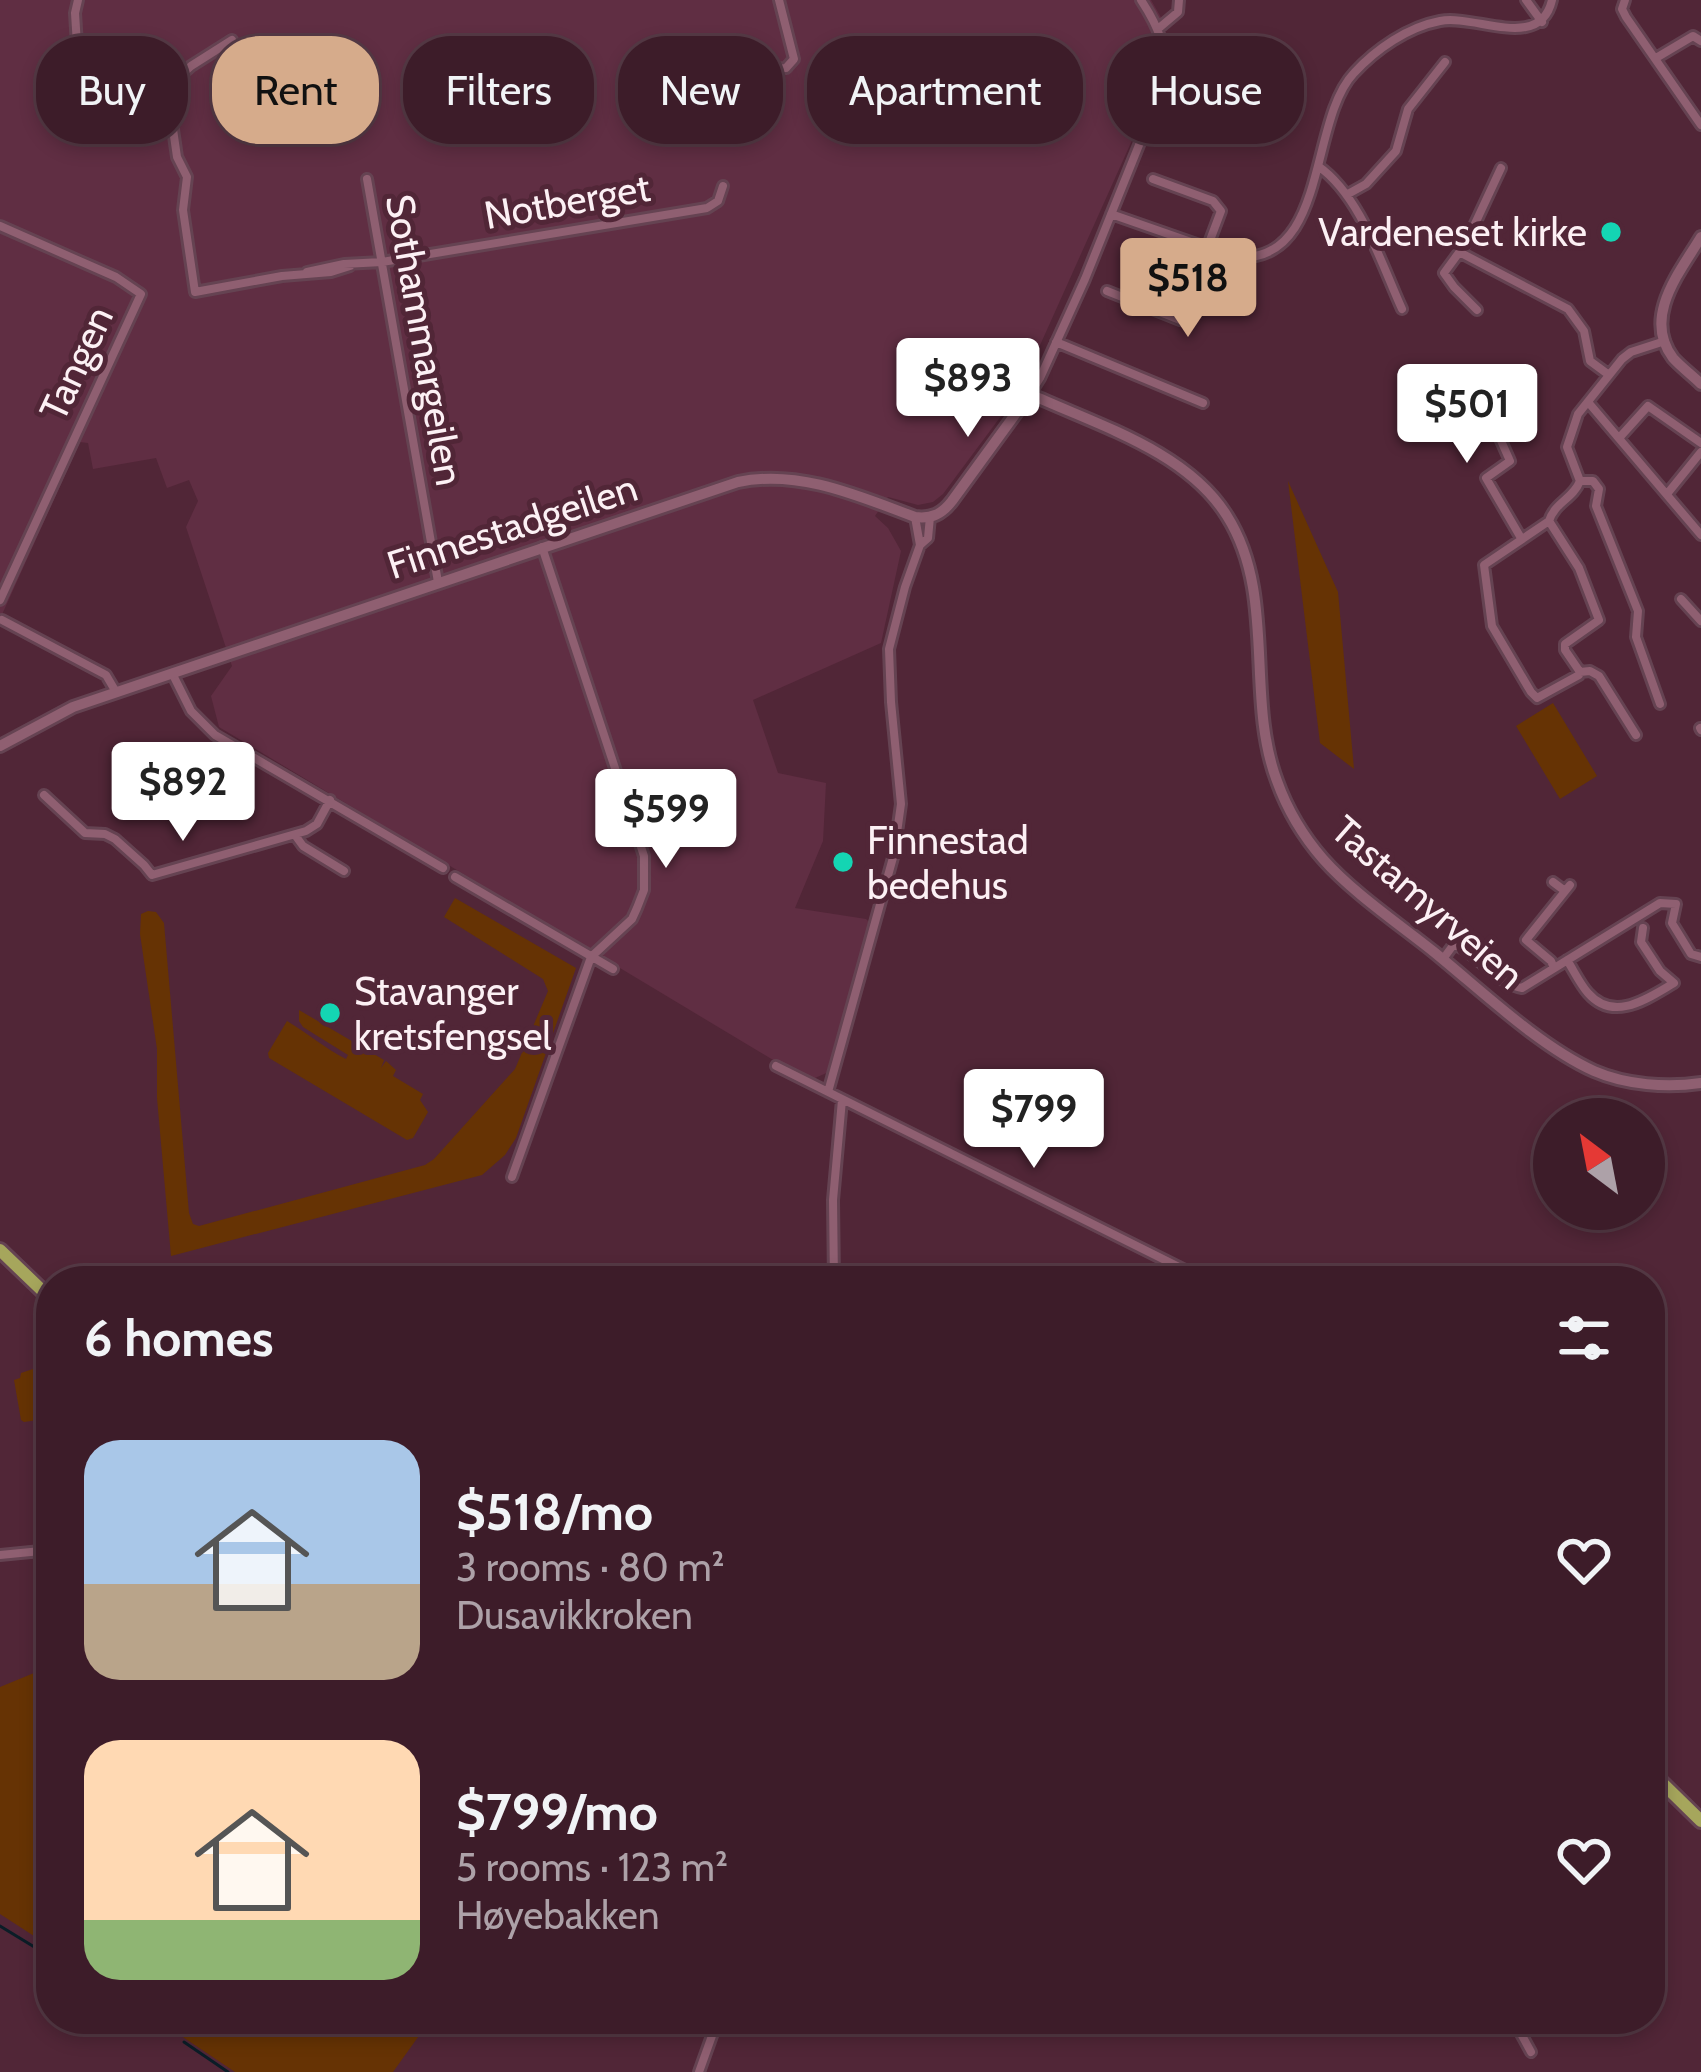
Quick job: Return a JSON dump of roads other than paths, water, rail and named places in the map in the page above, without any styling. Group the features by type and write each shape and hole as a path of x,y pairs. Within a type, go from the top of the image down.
{"highway":[{"path":"0,1250 36,1285"},
{"path":"1665,1786 1701,1821"}],"main road":[{"path":"1701,237 1666,296 1660,319 1674,359 1701,384"},
{"path":"930,518 952,501 1030,394"},
{"name":"Tastamyrveien","path":"1030,394 1164,455 1188,471 1219,503 1240,538 1248,564 1268,752 1300,830 1326,862 1564,1056 1599,1073 1666,1086 1701,1083"},
{"name":"Finnestadgeilen","path":"0,747 73,706 738,482 770,477 810,482 930,518"}],"street":[{"path":"76,36 78,0"},
{"path":"779,0 794,59 783,68"},
{"path":"953,378 994,377 1030,394 1056,342 1164,83 1166,64 1159,28 1142,0"},
{"path":"1159,28 1175,16 1179,0"},
{"path":"1526,0 1542,22"},
{"path":"1112,214 1234,257 1270,251 1298,224 1336,100 1363,64 1391,42 1447,20 1526,28 1542,22 1552,0"},
{"path":"1624,0 1622,11 1701,125"},
{"path":"1656,58 1697,38 1701,25"},
{"path":"1348,194 1366,184 1396,151 1408,109 1445,62"},
{"name":"Notberget","path":"175,144 187,177 183,210 195,292 714,206 723,187"},
{"path":"1318,166 1348,194 1402,309"},
{"path":"1478,310 1444,273 1461,253 1502,168"},
{"name":"Sothammargeilen","path":"367,178 438,582"},
{"path":"1107,291 1180,320 1220,214 1217,205 1153,179"},
{"name":"Tangen","path":"0,226 116,277 141,294 0,600"},
{"path":"1461,253 1568,309 1584,331 1589,361 1610,375"},
{"path":"1636,735 1599,676 1589,670 1537,698 1492,626 1484,565 1549,521 1554,509 1572,496 1580,481 1567,447 1578,414 1626,355 1665,341"},
{"path":"1056,342 1203,403"},
{"path":"1468,376 1510,460 1486,478 1521,538"},
{"path":"1588,402 1701,535"},
{"path":"1620,437 1648,406 1701,447 1667,494"},
{"path":"1580,481 1589,480 1599,489 1596,506 1638,611 1636,637 1660,704"},
{"path":"828,1093 894,854 901,804 890,649 920,545 915,517"},
{"path":"920,545 928,538 930,518"},
{"path":"1549,521 1579,568 1598,617 1565,644 1580,671"},
{"path":"512,1178 591,957 632,919 644,890 644,856 542,547"},
{"path":"1682,598 1701,621"},
{"path":"2,620 106,675 116,692"},
{"path":"172,672 185,702 206,727 443,868"},
{"path":"44,795 85,833 115,839 152,875 314,827 330,800"},
{"path":"295,835 303,846 344,871"},
{"path":"455,877 613,969"},
{"path":"1553,882 1568,888 1526,940 1554,968"},
{"path":"1442,959 1454,944 1516,988 1525,987 1660,902 1676,904 1672,923 1691,954 1701,957"},
{"path":"1567,960 1600,1003 1626,1008 1640,1004 1674,982 1641,942 1643,928"},
{"path":"776,1066 1177,1266"},
{"path":"834,1266 832,1199 842,1100"},
{"path":"0,1555 36,1551"},
{"path":"699,2072 713,2034"},
{"path":"1521,2034 1531,2052"}],"waterway":[{"path":"0,1926 36,1948"},
{"path":"184,2042 228,2072"}],"place":[{"name":"Vardeneset kirke","path":"1611,232"},
{"name":"Finnestad bedehus","path":"843,862"},
{"name":"Stavanger kretsfengsel","path":"330,1013"}]}
